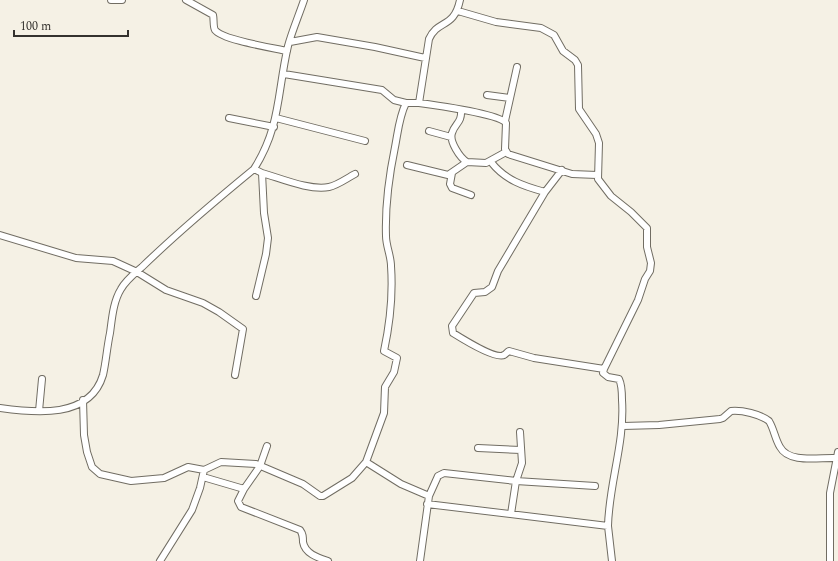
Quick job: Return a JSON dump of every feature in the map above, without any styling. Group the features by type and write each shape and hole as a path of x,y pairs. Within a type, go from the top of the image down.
{"street":[{"path":"111,0 122,0"},
{"path":"186,0 213,15 214,28 217,32 235,40 287,51"},
{"path":"0,408 57,411 70,408 91,395 103,375 113,310 118,296 128,279 137,272 159,249 254,169 263,154 274,128 287,51 304,0"},
{"path":"419,102 425,58 432,32 445,24 458,11 460,0"},
{"path":"458,11 501,23 541,28 554,35 563,51 575,60 578,65 579,109 596,134 599,143 597,175 600,182 611,196 644,224 648,232 646,247 651,267 643,284 638,300 604,369 604,375 619,378 623,426 608,526 612,561"},
{"path":"290,42 318,37 425,58"},
{"path":"506,152 507,125 505,121 518,67"},
{"path":"284,74 382,90 394,100 406,103 419,102 486,114 505,121"},
{"path":"487,95 510,98"},
{"path":"83,400 84,435 87,452 92,467 100,474 131,481 164,478 188,467 204,470 224,462 256,464 303,484 320,496 323,496 352,478 366,462 384,413 385,388 394,372 397,358 384,350 390,326 391,313 391,266 386,237 391,169 401,116 406,103"},
{"path":"462,110 460,122 452,131 451,137 461,158 467,162 480,164 491,162 506,152"},
{"path":"229,118 274,128"},
{"path":"276,118 365,142"},
{"path":"429,131 451,137"},
{"path":"506,152 578,175 597,175"},
{"path":"407,165 443,174 452,173 467,162"},
{"path":"491,162 498,171 509,180 545,192"},
{"path":"254,169 294,183 323,187 334,185 354,174"},
{"path":"562,170 545,192 498,271 492,287 485,292 474,293 452,326 452,330 453,333 477,348 500,356 505,355 509,351 534,358 604,369"},
{"path":"256,296 266,254 268,238 264,213 262,173"},
{"path":"452,173 450,184 452,188 471,195"},
{"path":"0,235 76,258 113,261 137,272 166,290 209,306 242,328 236,375"},
{"path":"39,411 42,379"},
{"path":"623,426 646,426 720,419 731,410 769,420 779,446 788,455 801,458 837,455 829,498 830,561"},
{"path":"510,514 516,481 522,467 520,432"},
{"path":"267,446 260,466 244,489 238,501 241,507 300,530 303,534 304,548 328,561"},
{"path":"478,448 521,450"},
{"path":"366,462 406,487 429,496"},
{"path":"160,561 188,518 200,488 204,470"},
{"path":"420,561 429,496 438,476 444,473 516,481 595,486"},
{"path":"203,477 244,489"},
{"path":"427,504 608,526"}]}
